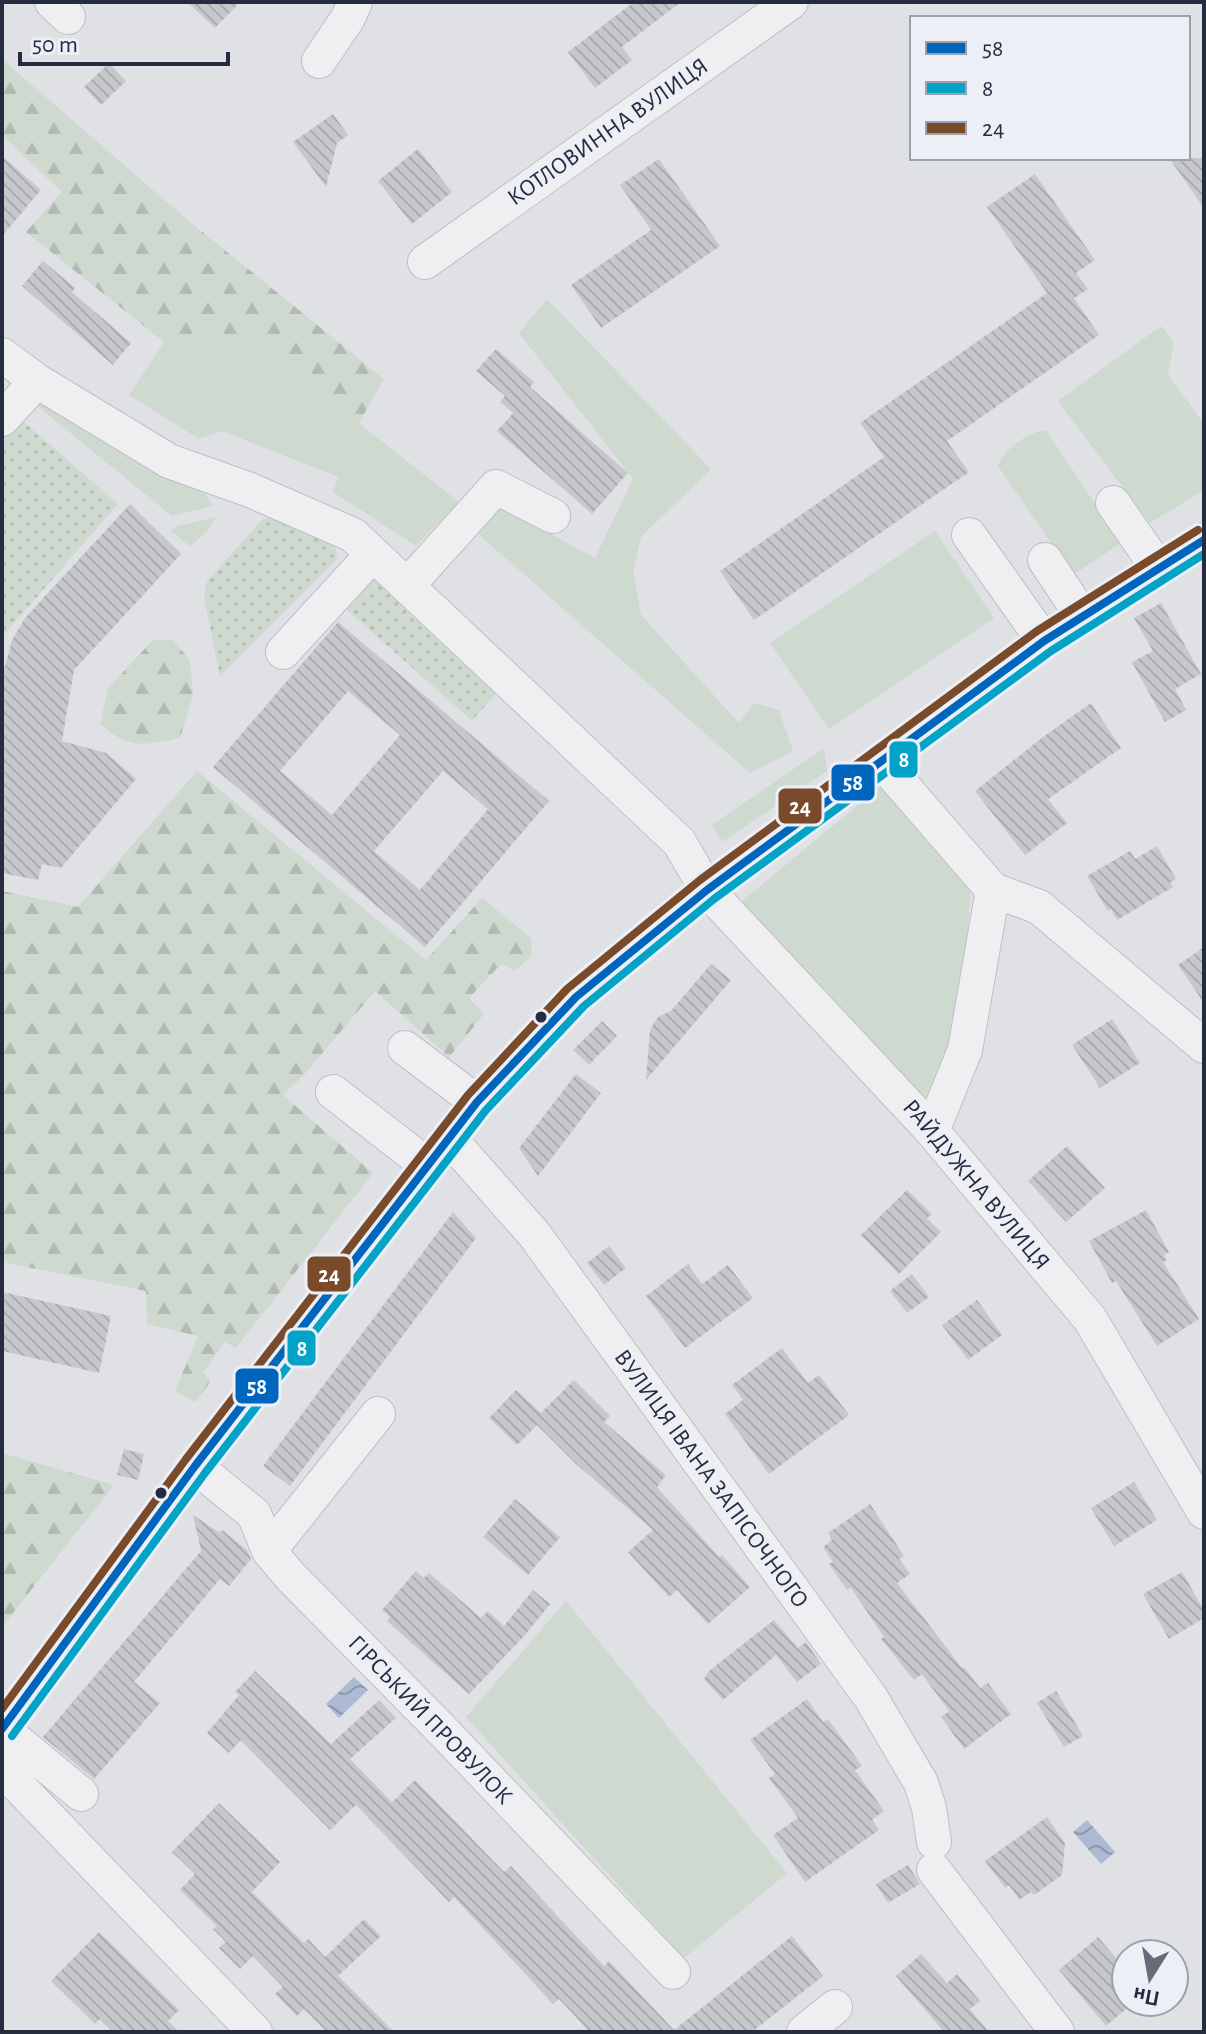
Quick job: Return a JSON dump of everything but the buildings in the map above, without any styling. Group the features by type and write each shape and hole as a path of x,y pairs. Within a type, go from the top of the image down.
{"street":[{"path":"319,61 355,2"},
{"name":"КОТЛОВИННА ВУЛИЦЯ","path":"425,262 791,2"},
{"name":"РАЙДУЖНА ВУЛИЦЯ","path":"2,355 37,381 169,461 250,490 353,535 679,842 707,890 932,1131 1090,1319 1204,1512"},
{"path":"2,419 37,381"},
{"path":"407,586 496,487 553,516"},
{"path":"1113,503 1158,568"},
{"path":"969,535 1044,641"},
{"path":"81,1794 2,1729 195,1466 477,1102 585,989 707,890 1044,641 1204,540"},
{"path":"283,652 373,554"},
{"path":"1045,560 1082,616"},
{"path":"882,762 993,890 1039,907 1204,1046"},
{"path":"932,1131 965,1050 993,890"},
{"path":"405,1048 477,1102"},
{"path":"333,1092 428,1166"},
{"name":"ВУЛИЦЯ ІВАНА ЗАПІСОЧНОГО","path":"449,1138 534,1234 871,1698 921,1783 929,1808 934,1856 1057,2032"},
{"path":"269,1551 378,1414"},
{"name":"ГІРСЬКИЙ ПРОВУЛОК","path":"195,1466 254,1514 269,1551 291,1577 452,1740 673,1972"},
{"path":"2,1769 255,2032"},
{"path":"804,2032 835,2007"}],"green space":[{"path":"2,59 184,217 384,379 359,423 253,340 164,342 26,232 62,192 2,135"},
{"path":"547,299 711,469 641,537 633,571 641,615 739,723 754,703 779,710 793,751 750,773 478,534 498,505 595,558 633,479 519,333"},
{"path":"1161,326 1174,343 1168,375 1204,424 1204,490 1150,523 1058,401"},
{"path":"253,340 459,502 416,546 333,492 338,477 222,431 199,439 129,395 164,342"},
{"path":"35,391 199,484 213,506 172,516 30,400"},
{"path":"17,416 118,504 2,637 2,432"},
{"path":"1046,430 1121,543 1073,575 998,466 1017,443"},
{"path":"288,513 335,540 337,559 220,676 204,597 207,581 262,520"},
{"path":"216,517 207,532 190,546 170,531 177,526"},
{"path":"935,531 994,618 829,729 770,643"},
{"path":"375,566 503,685 472,721 343,606"},
{"path":"153,640 173,640 190,660 193,696 180,738 147,744 129,742 100,724 108,688"},
{"path":"824,748 827,771 722,842 712,825"},
{"path":"197,771 426,960 482,898 532,939 531,957 515,970 501,964 469,998 484,1014 449,1057 375,991 283,1095 373,1173 236,1348 225,1342 203,1373 211,1381 195,1402 175,1391 198,1336 147,1324 146,1291 2,1262 2,891 78,907"},
{"path":"883,784 971,887 960,1043 922,1102 741,902"},
{"path":"2,1453 114,1485 2,1627"},
{"path":"566,1601 787,1873 684,1958 466,1717"}],"water":[{"path":"354,1677 368,1690 339,1718 326,1704"},
{"path":"1087,1820 1115,1852 1101,1864 1073,1832"}],"transit line":[{"name":"24","path":"2,1709 186,1459 468,1095 567,989 700,880 1037,631 1198,530"},
{"name":"58","path":"2,1729 195,1466 477,1102 576,997 707,890 1044,641 1204,540"},
{"name":"8","path":"12,1736 205,1473 486,1110 584,1006 714,899 1051,651 1204,554"}]}
